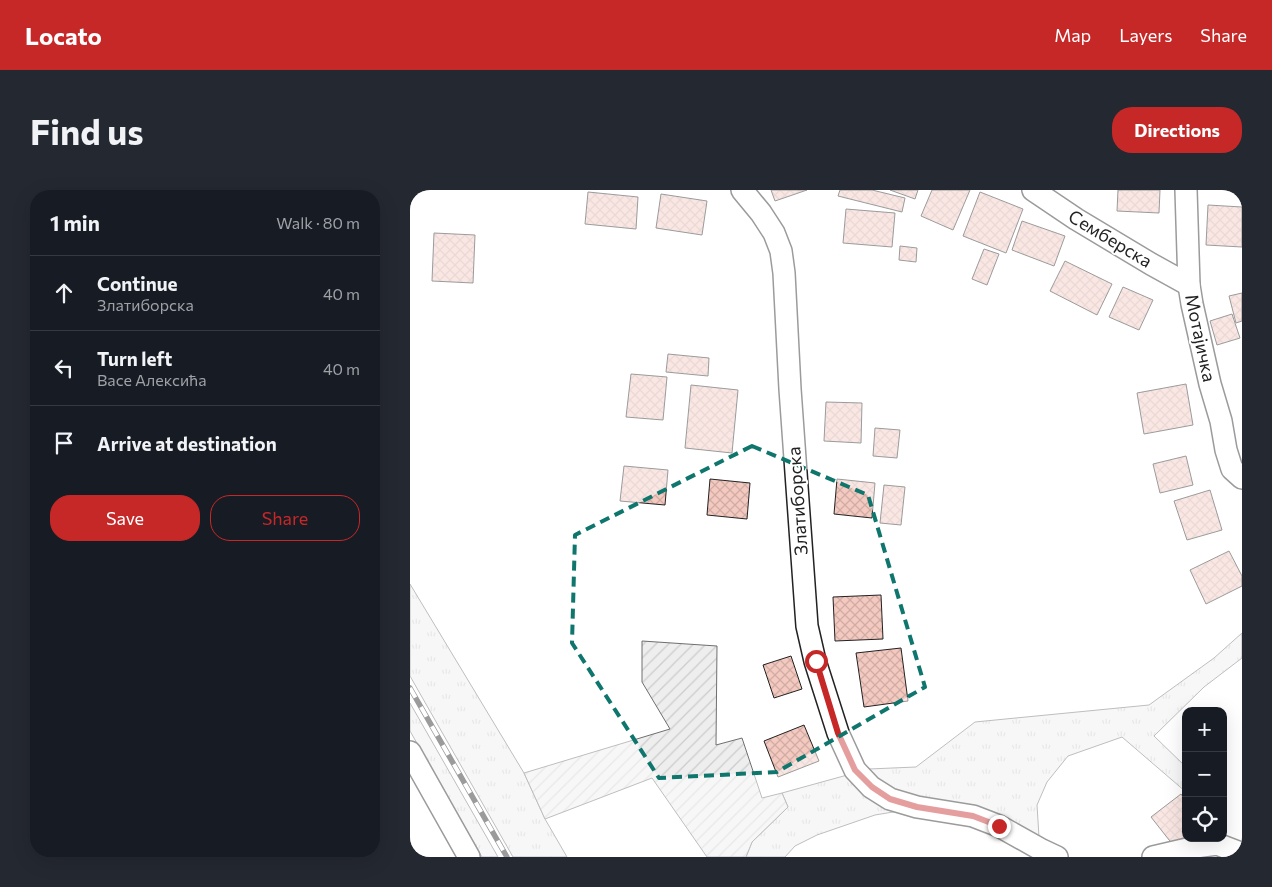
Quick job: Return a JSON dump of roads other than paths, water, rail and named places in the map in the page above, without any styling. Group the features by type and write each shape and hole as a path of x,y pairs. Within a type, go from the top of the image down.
{"street":[{"name":"Златиборска","path":"742,190 761,213 774,233 781,251 807,626 838,733 855,770 872,787 890,799 917,807 973,816 999,826 1057,857"},
{"name":"Семберска","path":"1033,190 1076,220 1189,286"},
{"name":"Мотајичка","path":"1186,190 1189,286 1192,304 1210,384 1221,421 1226,450 1232,469 1242,478"},
{"path":"410,752 469,857"},
{"path":"1153,857 1217,844 1242,855"}],"railway":[{"path":"410,688 507,857"}]}
